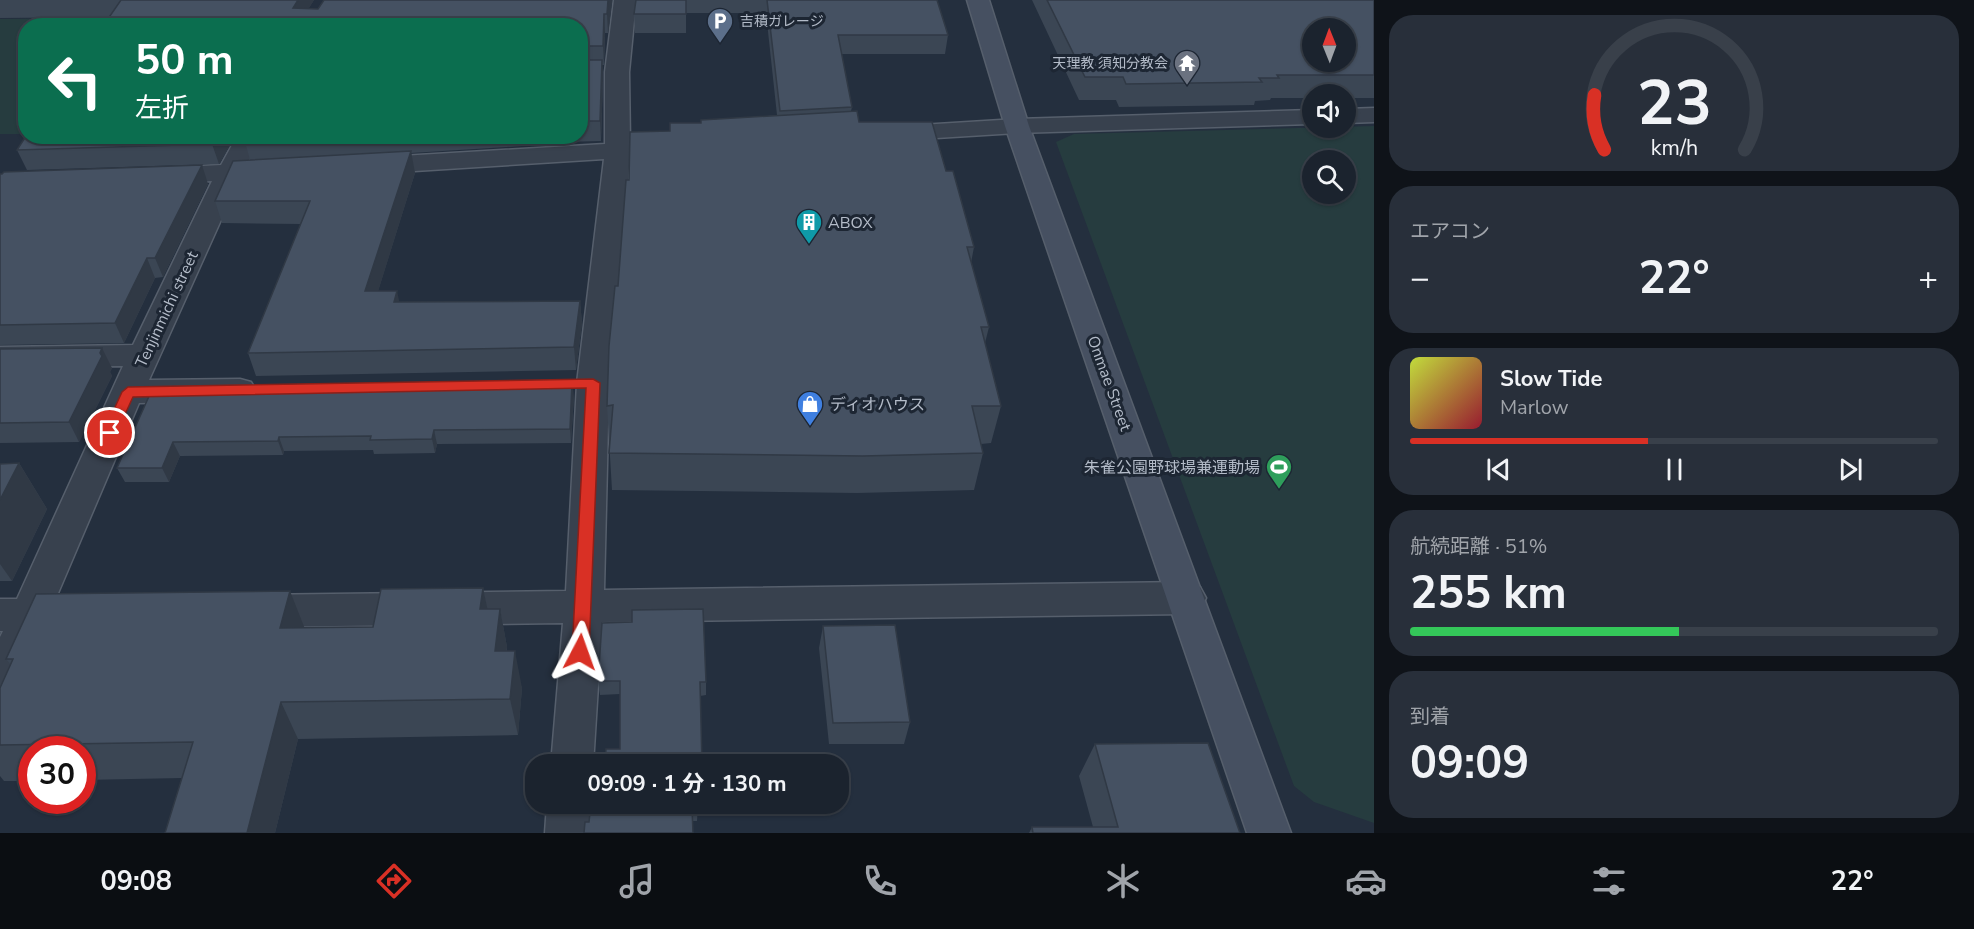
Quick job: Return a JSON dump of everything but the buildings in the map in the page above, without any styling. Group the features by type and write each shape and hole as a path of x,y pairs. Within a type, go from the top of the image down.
{"street":[{"path":"573,754 584,606 581,383 618,151 617,72 625,0"},
{"name":"Onmae Street","path":"978,0 1017,126 1269,833"},
{"path":"1356,116 1374,115"},
{"path":"864,135 1017,126 1302,117"},
{"name":"Tenjinmichi street","path":"0,681 15,615 128,392 229,174 246,144"},
{"path":"347,167 700,146"},
{"path":"137,177 300,170"},
{"path":"0,357 144,355"},
{"path":"128,392 271,389"},
{"path":"218,612 1187,598"},
{"path":"15,615 112,613"},
{"path":"567,833 568,814"}],"green space":[{"path":"0,19 18,19 18,134 0,134"},
{"name":"朱雀公園野球場兼運動場","path":"1356,126 1374,126 1374,823 1314,802 1294,786 1056,142 1074,134 1302,128 1302,138 1356,138"}],"place":[{"name":"吉積ガレージ","path":"720,44"},
{"name":"天理教 須知分教会","path":"1187,86"},
{"name":"ABOX","path":"809,245"},
{"name":"ディオハウス","path":"810,427"},
{"name":"朱雀公園野球場兼運動場","path":"1279,490"}],"route":[{"path":"110,433 128,392 593,383 580,652"}]}
